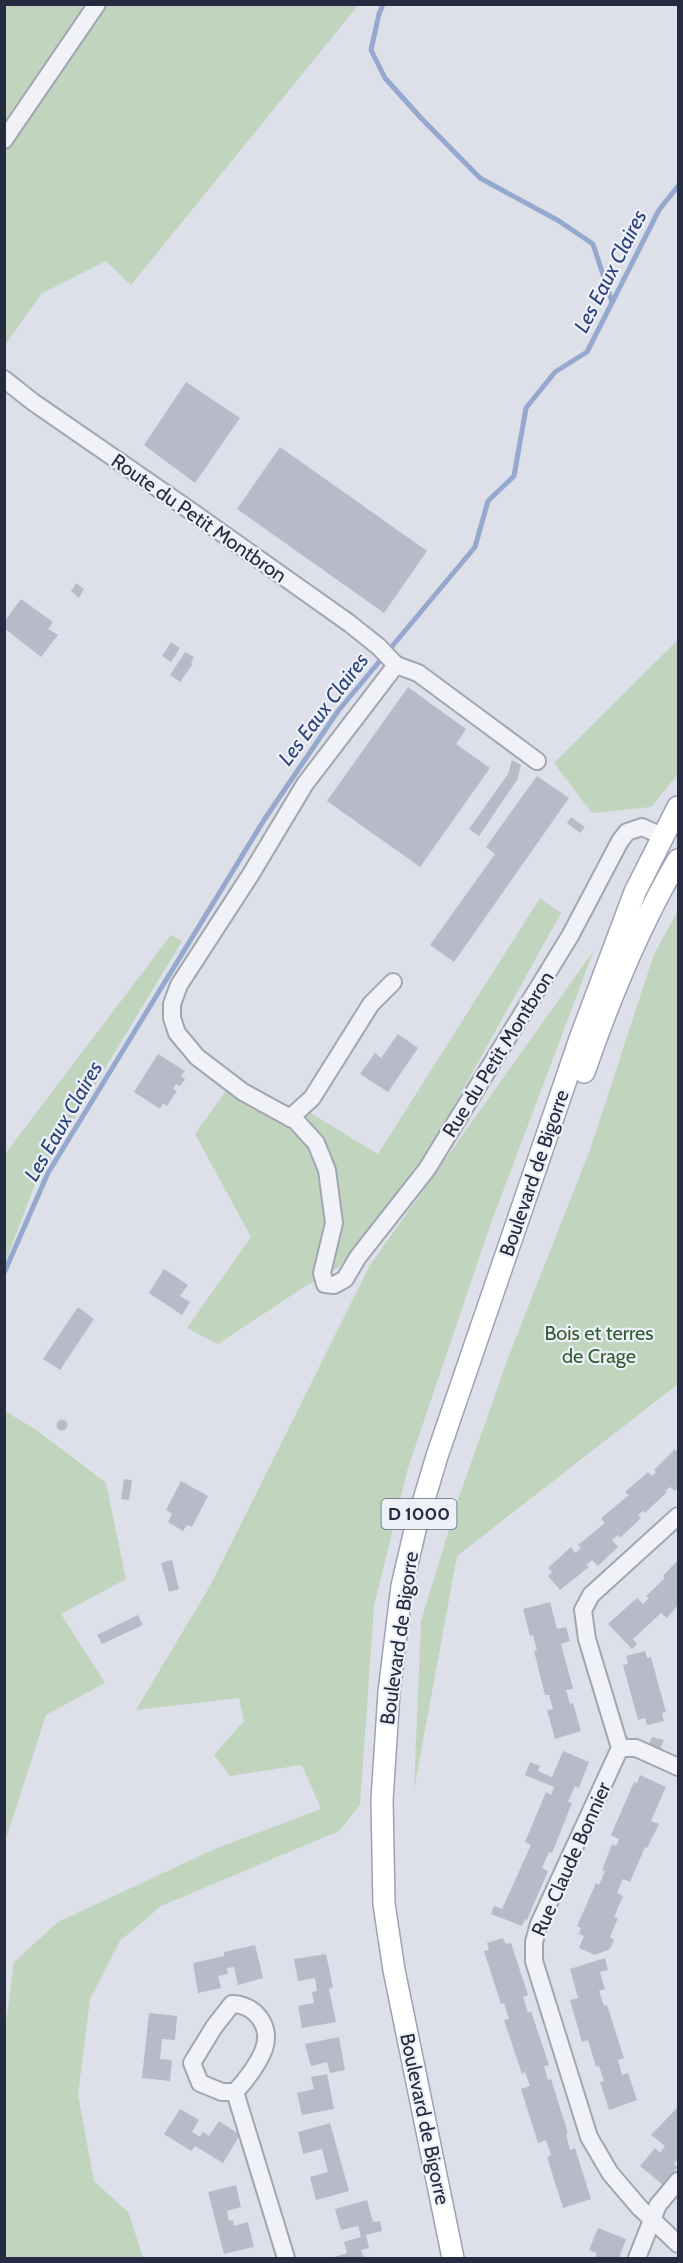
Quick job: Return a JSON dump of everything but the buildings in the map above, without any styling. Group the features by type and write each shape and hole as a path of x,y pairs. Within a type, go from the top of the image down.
{"main road":[{"name":"Boulevard de Bigorre","path":"453,2259 394,1970 384,1904 382,1800 389,1692 402,1586 415,1530 437,1456 606,969 635,892 678,807"},
{"name":"Boulevard de Bigorre","path":"468,2259 422,2059 404,1960 396,1888 396,1811 402,1699 412,1597 428,1532 448,1468 590,1053 628,958 657,896 678,860"}],"street":[{"path":"4,141 97,4"},
{"name":"Route du Petit Montbron","path":"4,379 33,402 188,509 379,647 394,662"},
{"path":"393,982 371,1004 312,1098 290,1118 243,1092 197,1058 177,1033 172,1018 172,1004 179,985 251,874 305,784 394,662 418,673 537,761"},
{"name":"Rue du Petit Montbron","path":"290,1118 296,1121 316,1143 327,1170 334,1223 321,1273 325,1284 334,1285 345,1279 358,1257 427,1169 570,936 620,841 627,832 642,826 662,836"},
{"path":"678,1516 591,1595 583,1610 587,1639 621,1748 636,1748 678,1767"},
{"name":"Rue Claude Bonnier","path":"621,1748 539,1924 534,1942 534,1961 589,2137 610,2173 639,2207 678,2244"},
{"path":"232,2004 251,2008 259,2015 266,2043 251,2073 235,2092 222,2092 200,2083 192,2063 214,2026 232,2004"},
{"path":"235,2092 286,2259"},
{"path":"637,2259 658,2205 678,2181"}],"green space":[{"path":"5,5 356,5 356,8 131,285 106,261 41,294 5,345"},
{"path":"678,640 678,774 651,807 592,813 554,763"},
{"path":"540,898 561,913 426,1156 339,1267 304,1287 218,1344 187,1328 251,1237 195,1134 226,1091 288,1125 307,1111 378,1154"},
{"name":"Bois et terres de Crage","path":"678,911 678,1384 457,1556 414,1790 421,1621 458,1500 508,1358 591,1147 654,954"},
{"path":"171,935 182,941 36,1182 5,1262 5,1154"},
{"path":"594,950 491,1223 408,1468 374,1606 360,1805 339,1831 161,1906 120,1941 90,1999 78,2095 94,2181 129,2213 143,2258 5,2258 4,2038 14,1962 58,1922 217,1848 321,1809 302,1765 230,1776 214,1755 244,1721 239,1698 136,1710 210,1586 370,1265"},
{"path":"5,1411 38,1431 106,1483 126,1579 61,1614 105,1683 46,1715 5,1842"}],"waterway":[{"path":"383,4 371,50 385,78 480,178 559,221 593,244 612,302"},
{"name":"Les Eaux Claires","path":"4,1273 48,1173 264,820 338,711 475,547 488,501 514,476 526,408 555,372 587,352 659,210 678,186"}]}
